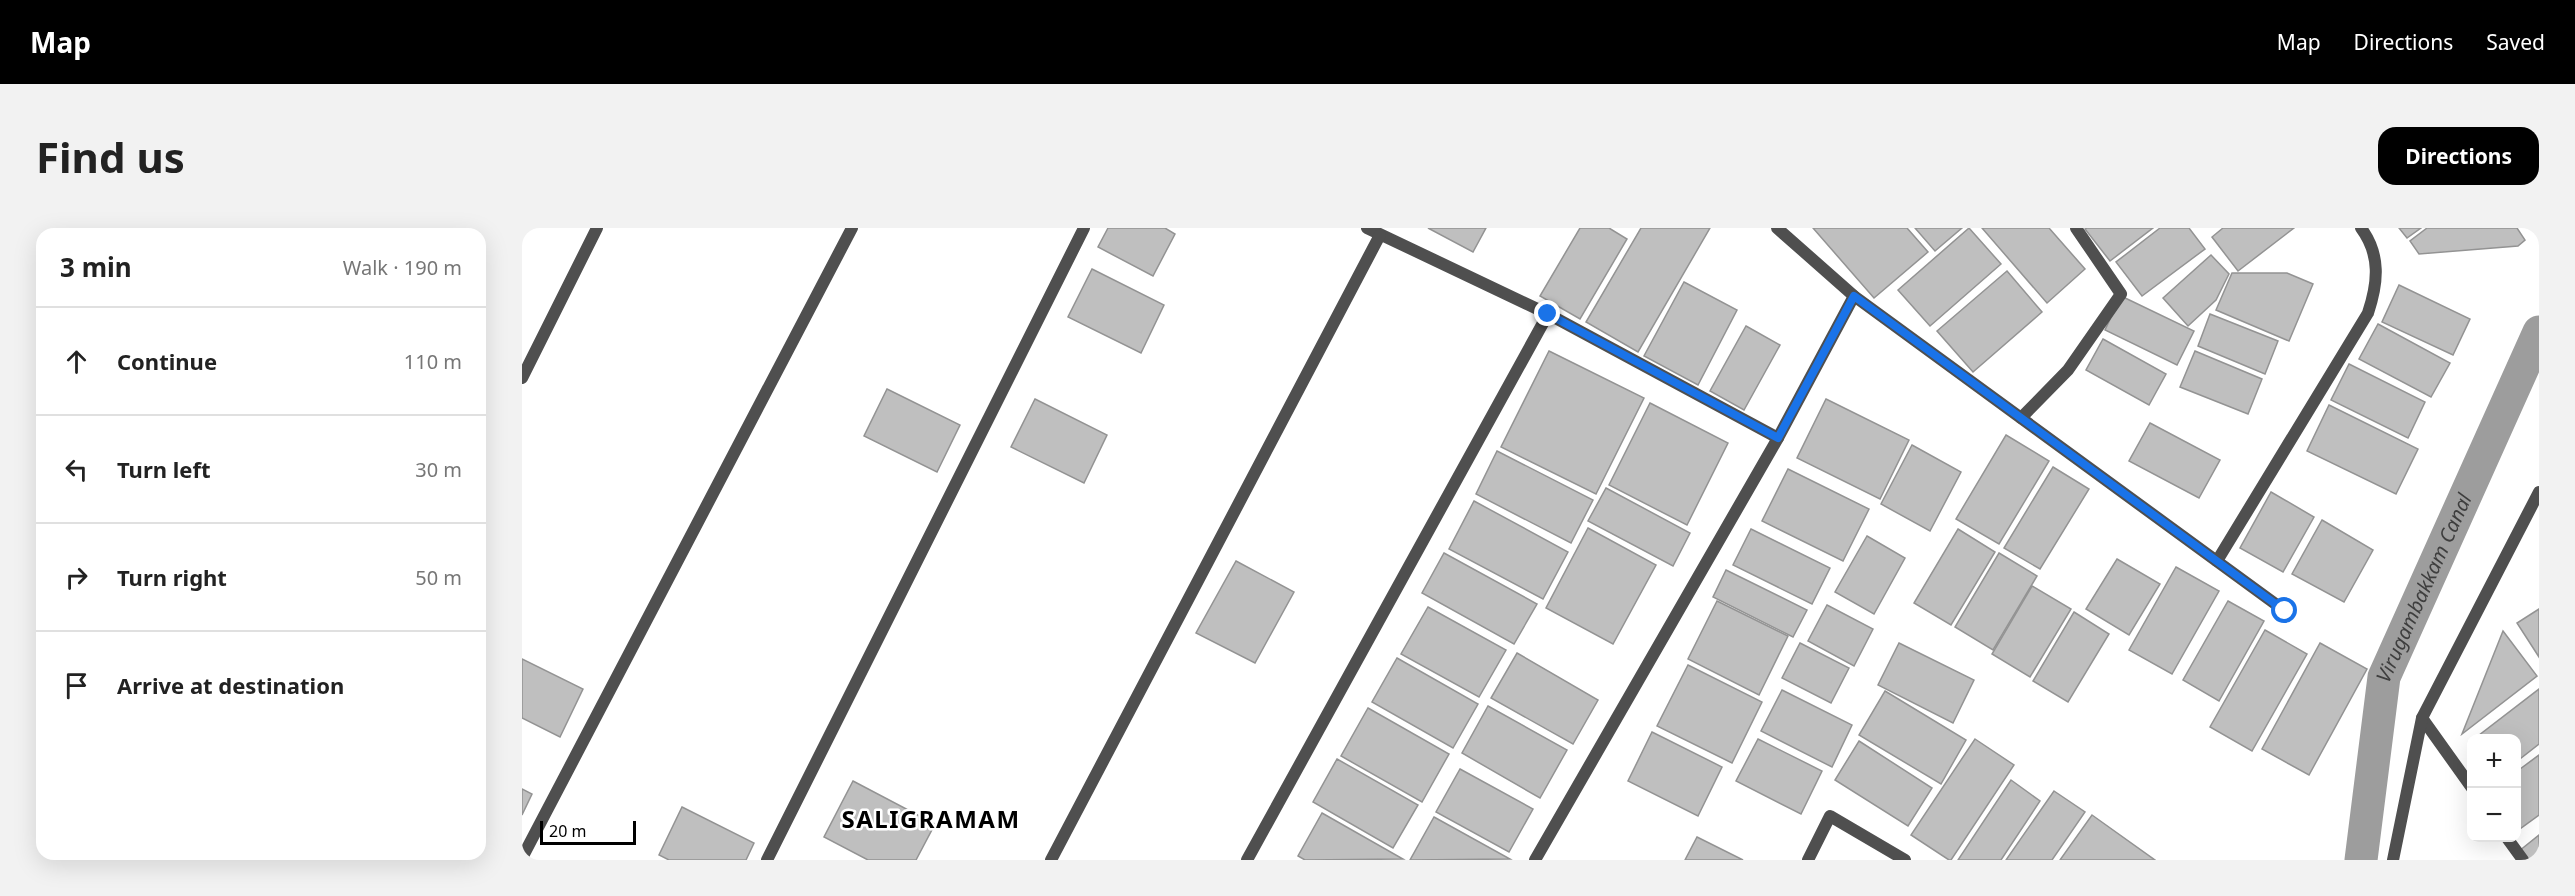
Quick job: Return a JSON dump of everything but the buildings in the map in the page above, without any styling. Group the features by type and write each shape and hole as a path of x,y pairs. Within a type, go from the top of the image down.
{"street":[{"path":"522,378 597,228"},
{"path":"522,858 852,228"},
{"path":"767,860 1084,228"},
{"path":"1366,228 1548,314 1778,438"},
{"path":"1777,228 1854,296 2285,611"},
{"path":"2021,417 2068,370 2121,294 2076,228"},
{"path":"2217,561 2368,313 2377,287 2376,261 2368,238 2361,228"},
{"path":"1050,860 1380,235"},
{"path":"1535,860 1778,438 1854,296"},
{"path":"1247,860 1548,314"},
{"path":"2393,860 2422,718 2538,496"},
{"path":"2422,718 2467,781"},
{"path":"1808,860 1830,816 1905,860"},
{"path":"2510,842 2523,860"}],"waterway":[{"name":"Virugambakkam Canal","path":"2361,860 2384,677 2539,332"}],"district":[{"name":"SALIGRAMAM","path":"931,820"}],"route":[{"path":"1548,314 1778,438 1854,296 2285,611"}]}
